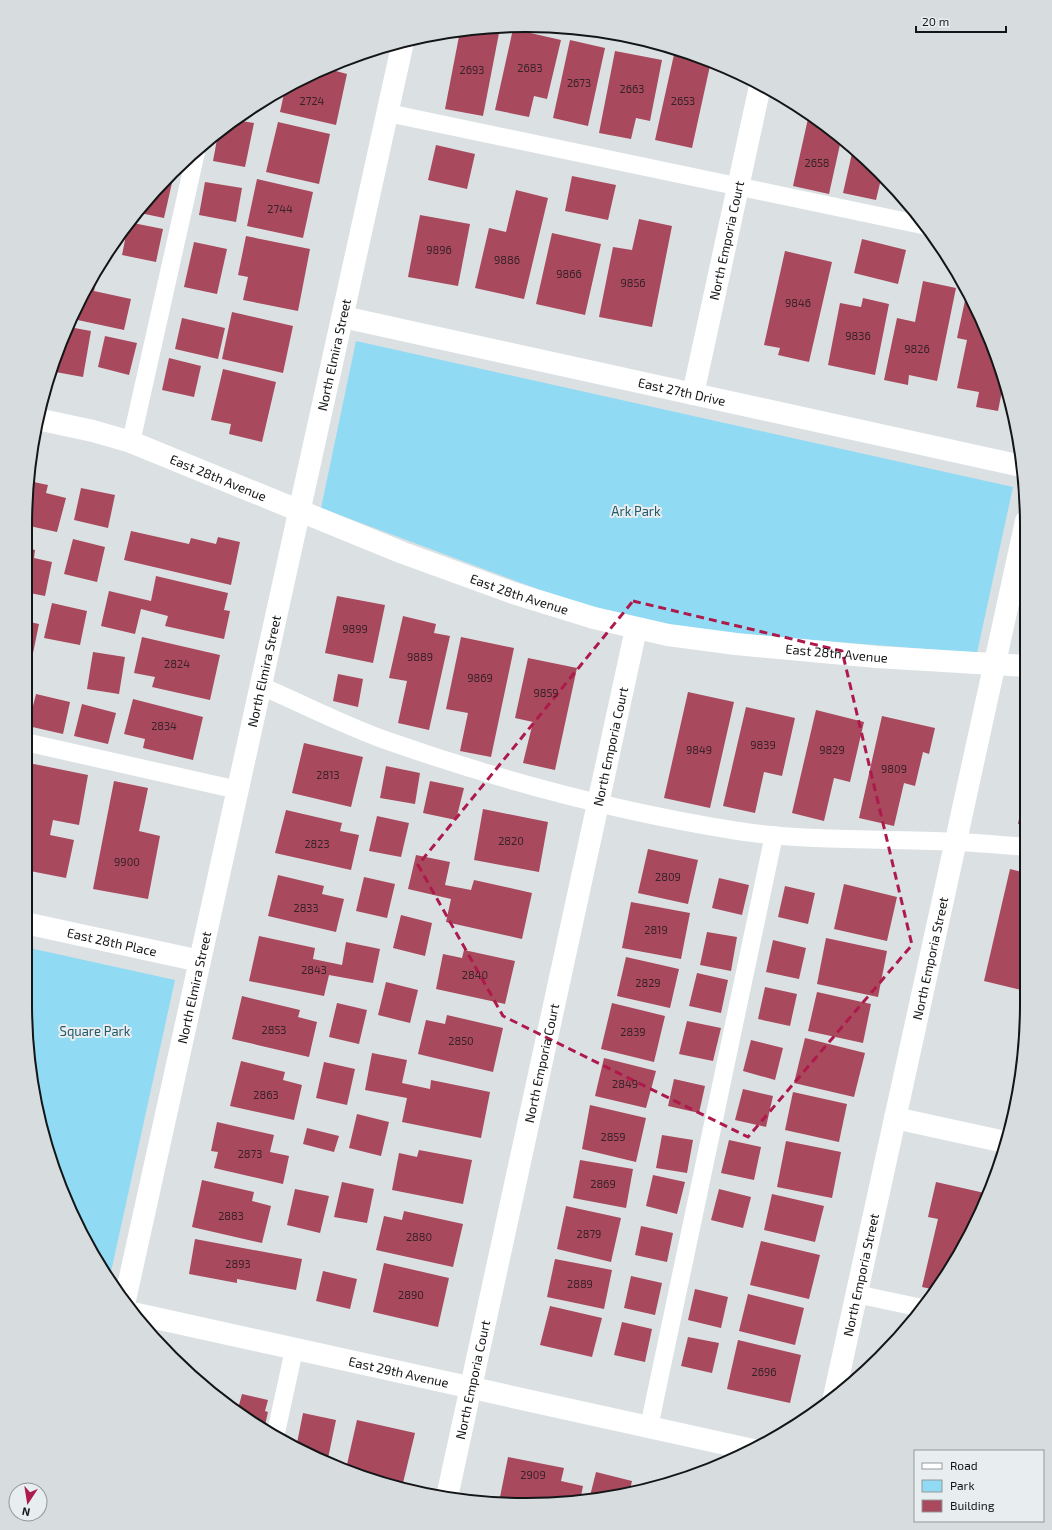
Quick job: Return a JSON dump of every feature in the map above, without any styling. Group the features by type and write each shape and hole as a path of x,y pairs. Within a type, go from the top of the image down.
{"street":[{"name":"North Elmira Street","path":"126,1294 402,48"},
{"name":"North Emporia Court","path":"693,394 759,91"},
{"name":"East 27th Drive","path":"343,317 1016,465"},
{"name":"East 28th Avenue","path":"43,420 93,431 132,442 403,553 513,593 594,618 636,629 736,644 877,657 1020,666"},
{"name":"North Emporia Street","path":"836,1389 1020,549"},
{"name":"North Emporia Court","path":"448,1492 636,629"},
{"name":"East 28th Place","path":"32,925 200,961"},
{"path":"895,1118 1000,1141"},
{"name":"East 29th Avenue","path":"143,1315 294,1350 470,1387 743,1448"}],"lane":[{"path":"388,113 738,188 917,224"},
{"path":"132,442 194,161"},
{"path":"261,686 386,740 508,780 598,803 738,831 774,835 811,838 956,842 1020,847"},
{"path":"32,744 238,790"},
{"path":"650,1427 774,835"},
{"path":"856,1294 916,1307"},
{"path":"277,1431 294,1350"}],"highlighted area":[{"path":"633,601 842,651 912,945 748,1137 503,1016 418,865"}],"green space":[{"name":"Ark Park","path":"356,341 1013,487 977,653 688,630 588,608 321,508"},
{"name":"Square Park","path":"32,949 175,980 111,1272 98,1251 70,1193 58,1163 41,1100 33,1036"}],"building":[{"path":"512,32 526,32 561,40 547,99 534,96 529,117 495,110"},
{"path":"499,33 483,116 445,109 459,36"},
{"path":"570,40 605,48 588,126 553,118"},
{"path":"615,51 662,60 650,121 636,118 631,139 599,133"},
{"path":"674,55 710,68 692,148 655,140"},
{"path":"335,71 347,74 336,125 280,112 284,96"},
{"path":"808,120 840,145 829,194 793,186"},
{"path":"243,121 254,123 245,167 213,161 217,141"},
{"path":"278,122 330,134 319,184 266,172"},
{"path":"436,145 475,154 467,189 428,180"},
{"path":"852,155 880,182 876,200 843,193"},
{"path":"572,176 616,185 608,220 565,211"},
{"path":"257,179 313,192 303,238 247,226"},
{"path":"172,182 164,218 143,214"},
{"path":"205,182 242,188 236,222 199,215"},
{"path":"516,190 548,198 524,299 475,288 489,228 506,232"},
{"path":"420,215 470,224 458,286 408,277"},
{"path":"639,219 672,226 652,327 599,317 613,247 632,250"},
{"path":"135,223 163,229 156,262 122,255 126,237"},
{"path":"552,233 601,244 585,315 536,304"},
{"path":"246,236 310,249 298,311 243,300 248,277 238,275"},
{"path":"862,239 906,250 898,284 854,273"},
{"path":"194,242 227,249 217,294 184,287"},
{"path":"785,251 832,262 809,362 778,355 780,348 764,345"},
{"path":"923,281 956,288 937,381 909,375 908,385 884,380 897,318 915,322"},
{"path":"96,283 94,291 131,299 124,330 78,320"},
{"path":"863,298 889,304 875,375 828,365 840,303 861,307"},
{"path":"965,300 994,367 1002,393 998,411 976,407 979,392 957,388 967,340 957,338"},
{"path":"232,312 293,326 283,373 222,359"},
{"path":"182,318 225,328 218,359 175,349"},
{"path":"74,328 91,331 83,377 56,372"},
{"path":"105,336 137,343 129,375 98,367"},
{"path":"169,358 201,366 194,397 162,390"},
{"path":"223,369 276,382 262,442 229,434 231,424 211,420"},
{"path":"34,482 48,485 46,493 66,498 57,532 32,527"},
{"path":"81,488 115,495 108,528 74,520"},
{"path":"131,531 189,544 191,538 216,544 218,537 240,542 231,585 124,560"},
{"path":"73,539 105,547 97,582 64,574"},
{"path":"32,549 35,550 34,558 52,562 45,596 32,593"},
{"path":"156,576 228,593 224,610 230,611 224,639 165,626 168,616 141,609 135,634 101,626 109,591 151,601"},
{"path":"337,596 385,605 373,663 325,653"},
{"path":"52,603 87,611 80,645 44,638"},
{"path":"403,616 436,624 434,633 450,636 429,730 398,723 407,681 389,678"},
{"path":"32,622 39,624 32,658"},
{"path":"142,637 220,655 210,700 152,687 155,677 134,673"},
{"path":"461,637 514,648 491,757 460,751 468,713 446,709"},
{"path":"93,652 125,657 119,694 87,689"},
{"path":"528,658 577,668 555,770 523,763 533,722 515,718"},
{"path":"338,674 363,679 358,707 333,701"},
{"path":"688,692 734,702 710,808 664,798"},
{"path":"36,694 70,702 63,734 32,727 32,710"},
{"path":"133,699 203,717 193,760 143,748 145,739 124,734"},
{"path":"82,704 116,713 108,744 74,736"},
{"path":"746,707 795,718 782,776 764,772 755,813 723,806"},
{"path":"816,710 864,722 850,782 834,778 824,821 792,813"},
{"path":"882,716 935,728 929,754 923,752 915,786 904,783 894,826 859,818"},
{"path":"304,743 363,757 351,807 292,793"},
{"path":"32,764 88,775 79,825 53,820 50,835 74,840 66,878 32,871"},
{"path":"386,766 420,773 415,804 380,798"},
{"path":"114,781 148,788 139,831 160,836 148,899 93,889"},
{"path":"430,781 464,788 456,820 423,813"},
{"path":"483,809 548,822 539,872 474,860"},
{"path":"286,810 342,823 340,831 359,835 351,870 275,853"},
{"path":"1020,814 1020,824 1018,824"},
{"path":"377,816 409,823 401,857 369,851"},
{"path":"648,849 698,860 688,904 638,893"},
{"path":"416,855 450,862 445,885 471,890 474,880 532,893 522,939 446,922 451,899 408,889"},
{"path":"1010,869 1020,871 1020,990 984,981"},
{"path":"278,875 324,886 322,894 344,899 336,932 268,916"},
{"path":"364,877 395,884 387,918 356,911"},
{"path":"719,878 749,885 742,915 712,908"},
{"path":"844,884 897,897 887,941 834,929"},
{"path":"785,886 815,893 808,924 778,917"},
{"path":"631,902 690,913 681,959 622,948"},
{"path":"401,915 432,923 425,956 393,948"},
{"path":"707,932 737,937 731,971 700,965"},
{"path":"259,936 315,948 313,959 342,965 346,942 380,949 373,983 329,975 324,996 249,981"},
{"path":"826,938 887,951 878,997 817,984"},
{"path":"773,940 806,948 799,979 766,972"},
{"path":"464,950 515,961 505,1004 436,989 443,954 462,958"},
{"path":"626,957 679,969 670,1008 617,996"},
{"path":"697,973 728,980 721,1013 689,1006"},
{"path":"386,982 418,990 410,1023 378,1015"},
{"path":"765,987 797,994 790,1026 758,1019"},
{"path":"817,992 871,1004 863,1043 808,1031"},
{"path":"242,996 300,1010 298,1017 317,1022 309,1057 232,1039"},
{"path":"337,1003 367,1010 359,1044 329,1037"},
{"path":"612,1003 665,1016 654,1062 601,1049"},
{"path":"447,1015 503,1028 493,1072 418,1054 426,1020 445,1024"},
{"path":"687,1021 721,1028 713,1061 679,1054"},
{"path":"805,1038 865,1053 854,1097 794,1083"},
{"path":"751,1040 783,1048 775,1080 743,1071"},
{"path":"372,1053 407,1060 402,1083 430,1089 431,1080 490,1092 481,1138 402,1122 407,1098 365,1090"},
{"path":"604,1058 656,1071 646,1108 595,1096"},
{"path":"241,1061 285,1072 283,1080 302,1085 294,1120 230,1106"},
{"path":"324,1062 355,1069 347,1105 316,1098"},
{"path":"674,1079 705,1086 699,1113 668,1106"},
{"path":"743,1089 773,1096 766,1127 735,1120"},
{"path":"793,1092 847,1104 839,1142 785,1130"},
{"path":"590,1105 646,1118 636,1162 582,1149"},
{"path":"357,1114 389,1122 381,1156 349,1148"},
{"path":"217,1122 274,1135 270,1152 289,1156 283,1184 214,1168 218,1152 211,1151"},
{"path":"307,1128 339,1136 334,1152 303,1144"},
{"path":"662,1135 693,1140 687,1173 656,1168"},
{"path":"729,1140 761,1147 754,1180 721,1173"},
{"path":"786,1141 841,1152 832,1198 777,1187"},
{"path":"419,1150 472,1160 463,1204 392,1190 399,1153 417,1157"},
{"path":"580,1160 633,1169 626,1208 573,1198"},
{"path":"653,1175 685,1182 677,1214 646,1206"},
{"path":"202,1180 254,1192 252,1201 271,1206 262,1243 192,1227"},
{"path":"342,1182 374,1189 367,1223 334,1217"},
{"path":"936,1182 982,1192 954,1251 930,1289 922,1287 938,1219 928,1217"},
{"path":"295,1189 329,1196 320,1233 287,1225"},
{"path":"719,1189 751,1197 743,1228 711,1220"},
{"path":"772,1194 824,1206 815,1242 764,1230"},
{"path":"566,1206 621,1218 611,1262 557,1249"},
{"path":"404,1211 463,1224 453,1267 376,1250 384,1216 402,1220"},
{"path":"641,1226 673,1233 667,1262 635,1255"},
{"path":"195,1239 302,1259 296,1290 237,1279 237,1283 189,1274"},
{"path":"761,1241 820,1255 809,1299 750,1285"},
{"path":"555,1259 612,1270 604,1309 547,1297"},
{"path":"384,1263 449,1278 438,1327 373,1312"},
{"path":"323,1271 357,1279 350,1309 316,1301"},
{"path":"631,1276 662,1283 655,1315 624,1308"},
{"path":"695,1289 728,1297 721,1328 688,1320"},
{"path":"748,1294 804,1308 795,1345 739,1331"},
{"path":"550,1306 602,1318 592,1357 540,1345"},
{"path":"622,1322 652,1329 645,1362 614,1355"},
{"path":"688,1337 719,1343 712,1373 681,1366"},
{"path":"738,1340 801,1355 790,1403 727,1389"},
{"path":"242,1394 268,1400 265,1411 268,1412 265,1423 238,1405"},
{"path":"303,1413 336,1420 328,1456 297,1441"},
{"path":"357,1420 415,1433 403,1482 367,1472 347,1464"},
{"path":"508,1457 564,1468 561,1481 583,1486 581,1495 526,1498 500,1497"},
{"path":"596,1472 632,1481 631,1487 591,1494"}]}
